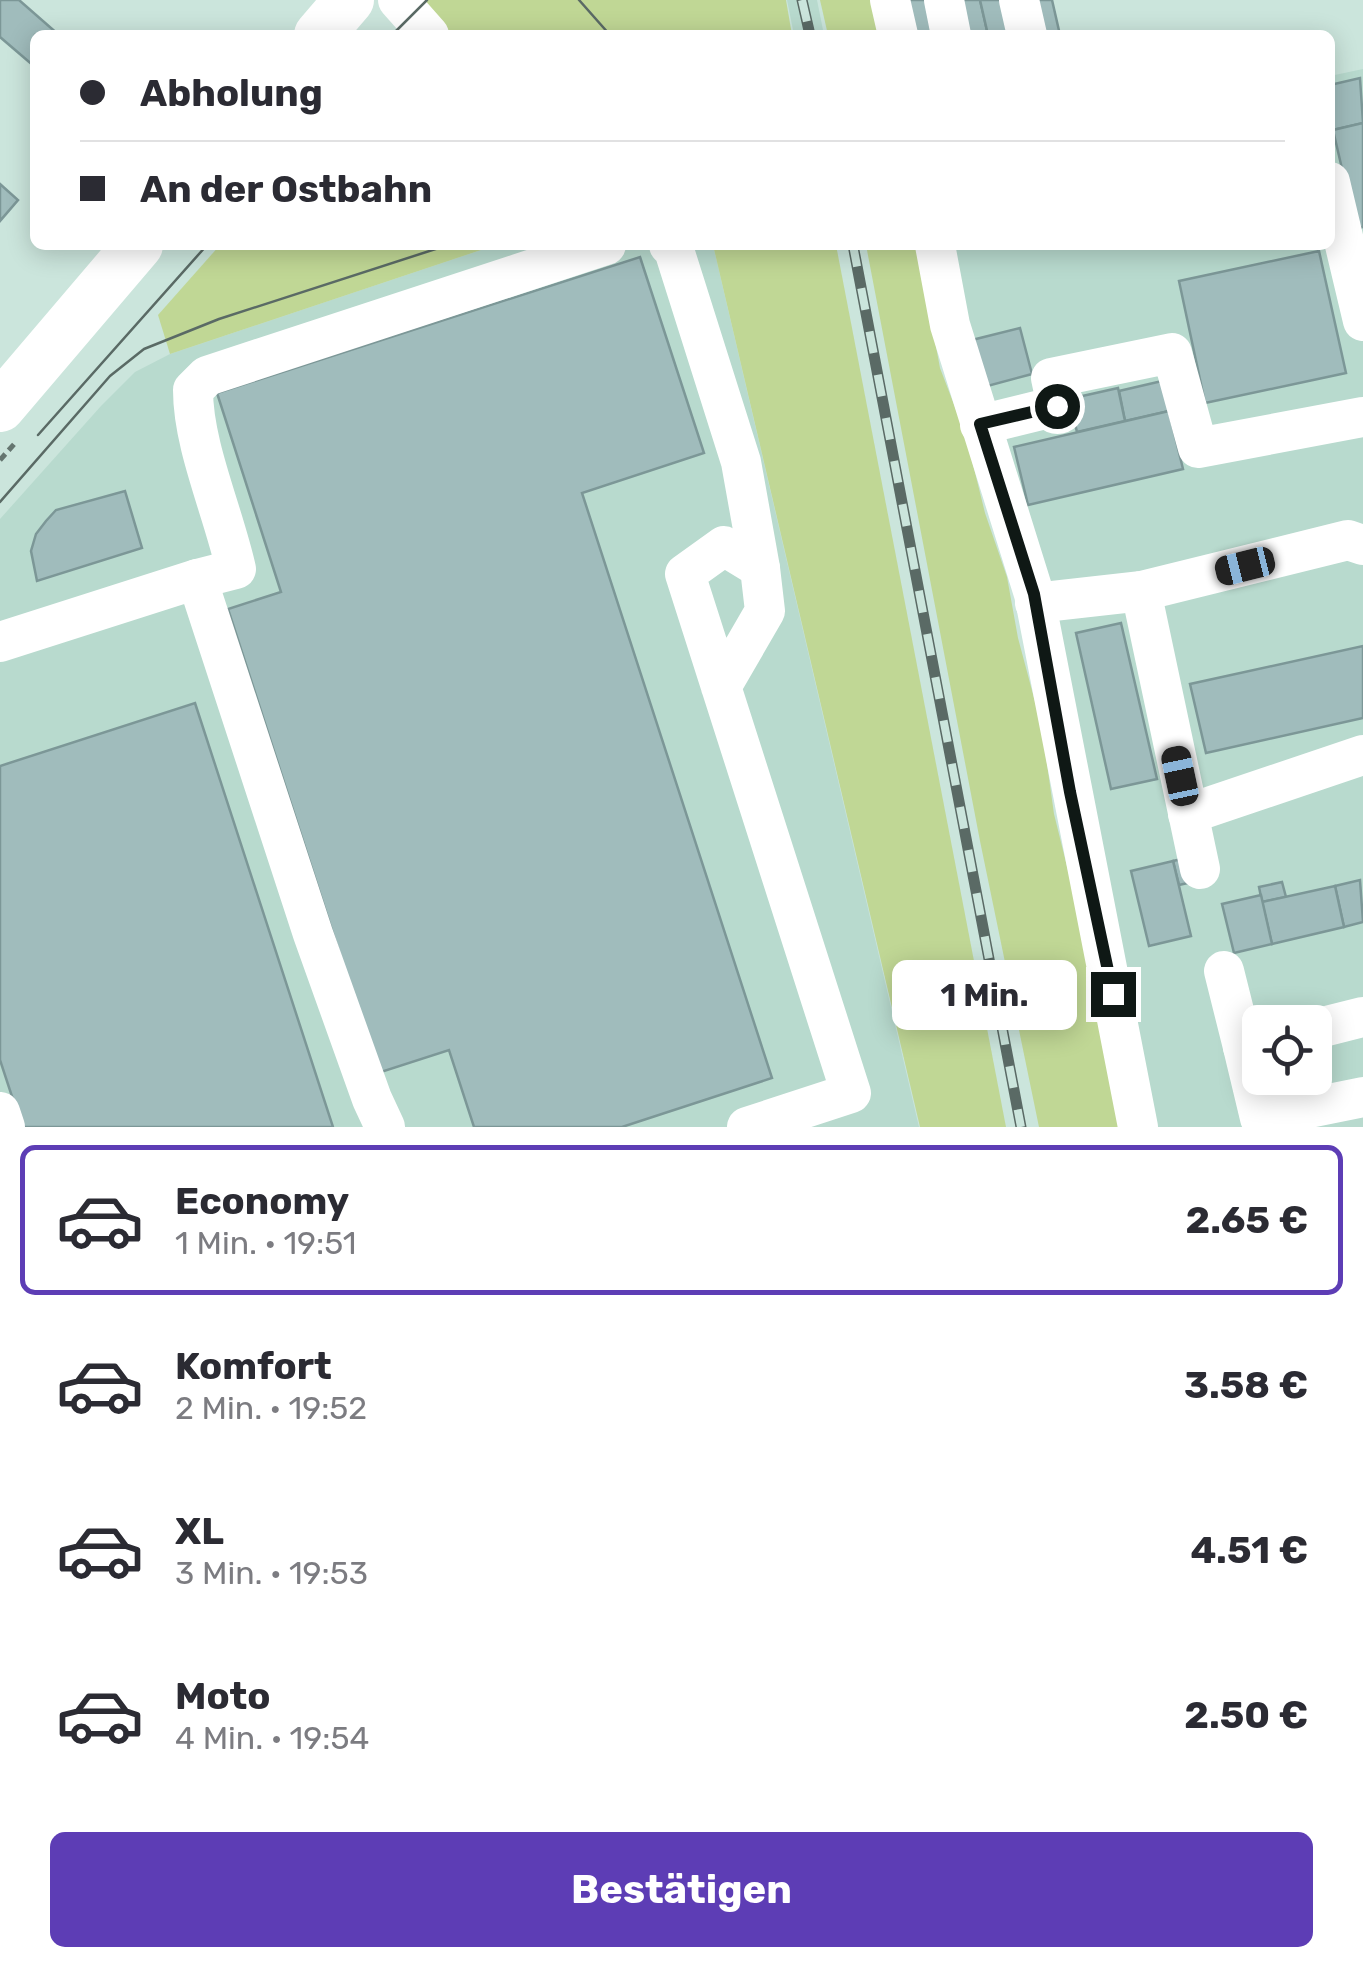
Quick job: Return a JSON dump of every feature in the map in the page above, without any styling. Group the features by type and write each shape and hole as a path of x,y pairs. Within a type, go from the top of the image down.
{"main road":[{"path":"323,30 349,0"},
{"path":"0,408 134,250"}],"lane":[{"path":"398,0 425,30"},
{"path":"890,0 897,30"},
{"path":"944,0 950,30"},
{"path":"1019,0 1027,30"},
{"path":"1335,203 1363,320"},
{"path":"0,642 236,568 194,419 194,390 206,376 591,250"},
{"path":"674,250 740,462 766,611 722,687"},
{"path":"936,250 950,326 1035,603 1138,1127"},
{"path":"980,424 1057,406 1052,378 1172,352 1198,448 1363,418"},
{"path":"1035,603 1141,591 1348,540 1363,545"},
{"path":"747,1127 851,1092 685,574 724,546 760,568"},
{"path":"197,580 313,934 385,1127"},
{"path":"1141,591 1200,869"},
{"path":"1188,814 1363,755"},
{"path":"1224,971 1242,1020"},
{"path":"1332,1025 1363,1017"},
{"path":"1257,1095 1260,1118 1363,1097"},
{"path":"0,1112 5,1127"}],"shaded area":[{"path":"787,0 817,0 823,30 793,30"},
{"path":"1363,69 1363,1127 1132,1127 1047,728 929,250 1335,250 1335,75"},
{"path":"481,250 714,250 919,1127 0,1127 0,519 135,372 170,354"}],"green space":[{"path":"411,0 786,0 791,30 416,30"},
{"path":"820,0 873,0 881,30 827,30"},
{"path":"216,250 481,250 170,354 158,315"},
{"path":"714,250 837,250 1006,1127 920,1127"},
{"path":"867,250 918,250 940,368 966,436 985,513 1007,577 1018,638 1042,728 1054,814 1125,1127 1039,1127"}],"building":[{"path":"0,0 19,0 53,30 30,30 30,63 0,37"},
{"path":"903,0 931,0 938,30 907,30"},
{"path":"954,0 980,0 987,30 961,30"},
{"path":"980,0 1006,0 1013,30 987,30"},
{"path":"1028,0 1052,0 1059,30 1035,30"},
{"path":"1360,78 1363,123 1335,130 1335,84"},
{"path":"1363,123 1363,227 1356,229 1335,139 1335,130"},
{"path":"0,184 18,200 0,221"},
{"path":"1319,251 1346,373 1205,403 1179,281"},
{"path":"640,257 704,453 582,493 772,1078 622,1127 474,1127 449,1050 378,1073 228,609 281,592 217,393"},
{"path":"1020,328 1032,374 980,388 968,341"},
{"path":"1162,381 1169,411 1125,421 1119,391"},
{"path":"1118,388 1125,421 1077,432 1069,399"},
{"path":"1169,411 1183,469 1028,505 1014,447"},
{"path":"125,491 142,548 37,581 31,551 36,534 56,510"},
{"path":"1121,623 1157,779 1111,789 1076,633"},
{"path":"1363,646 1363,718 1206,753 1190,684"},
{"path":"195,703 333,1127 22,1127 0,1060 0,766"},
{"path":"1186,858 1192,882 1179,885 1173,861"},
{"path":"1173,861 1191,936 1149,946 1131,871"},
{"path":"1360,880 1363,922 1344,927 1335,886"},
{"path":"1282,882 1286,897 1262,902 1259,887"},
{"path":"1335,886 1344,927 1272,944 1262,902"},
{"path":"1261,895 1272,944 1234,953 1222,904"}],"tram line":[{"path":"397,30 427,0"},
{"path":"579,0 606,30"},
{"path":"38,435 203,250"},
{"path":"0,502 110,376 144,349 219,319 433,250"}],"railway":[{"path":"802,0 809,30"},
{"path":"854,250 1021,1127"}],"route":[{"path":"1057,406 980,424 1034,594 1070,792 1113,994"}]}
